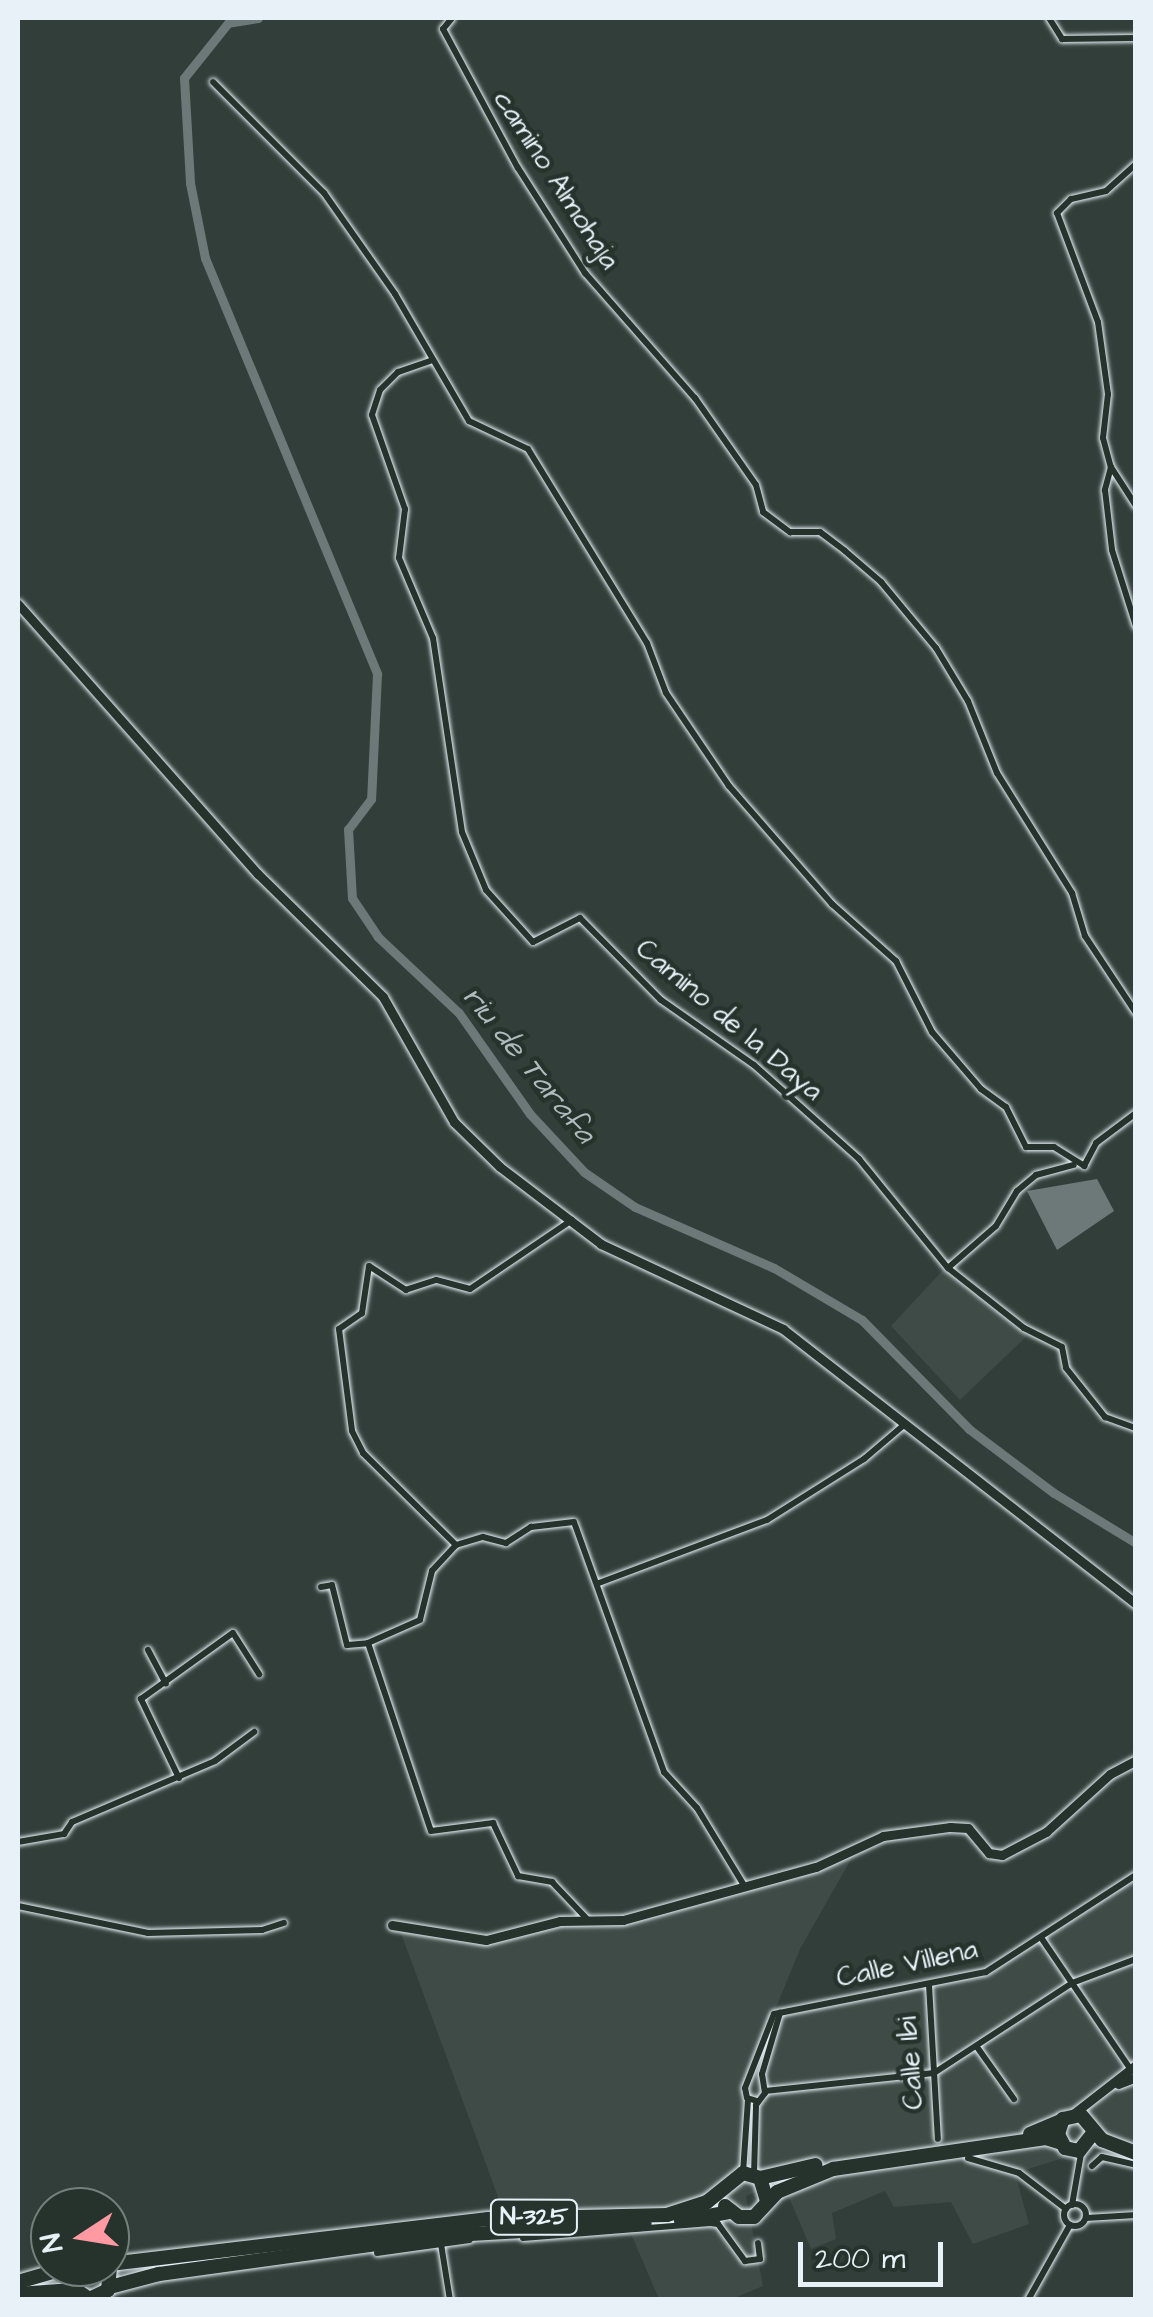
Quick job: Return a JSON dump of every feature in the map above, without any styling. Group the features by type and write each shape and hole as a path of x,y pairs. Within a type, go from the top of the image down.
{"highway":[{"name":"N-325","path":"130,2263 488,2219 667,2215 692,2210 752,2175 841,2158 1034,2133 1066,2118 1092,2126 1136,2155"},
{"path":"1064,2146 1066,2118"},
{"path":"1086,2148 1092,2126"},
{"name":"N-325","path":"18,2294 92,2295 159,2274 435,2236 672,2223 730,2212 750,2218 768,2201 833,2169 1046,2138 1064,2146 1136,2155"},
{"path":"752,2175 768,2201"},
{"path":"724,2188 730,2212"}],"main road":[{"path":"18,604 258,874 383,997 454,1122 572,1220 645,1269 783,1329 1136,1604"},
{"path":"392,1925 486,1940 588,1920 623,1920 816,1868 883,1836 950,1827 968,1828 990,1852 1002,1855 1046,1832 1110,1774 1136,1760"},
{"path":"1066,2118 1132,2070"},
{"path":"1092,2126 1092,2102 1132,2070"}],"street":[{"name":"camino Almohaja","path":"452,18 443,29 518,168 585,273 695,398 756,484 763,512 790,532 820,532 881,582 936,648 968,701 996,773 1072,894 1085,936 1136,1012"},
{"path":"1049,18 1062,38 1136,38"},
{"path":"213,82 324,193 395,294 430,361 468,421 528,449 648,643 666,693 779,848 896,962 932,1032 981,1089 1006,1107 1026,1147 1054,1146 1076,1164"},
{"path":"1136,164 1106,190 1071,199 1056,213 1098,322 1108,394 1104,447 1111,468 1136,506"},
{"name":"Camino de la Daya","path":"430,361 398,372 380,390 372,415 405,509 399,558 433,638 452,786 475,871 533,942 580,918 661,1000 754,1066 859,1160 948,1268 1024,1328 1062,1347 1066,1368 1105,1417 1136,1428"},
{"path":"1111,468 1106,490 1114,566 1136,626"},
{"path":"948,1268 996,1226 1026,1183 1091,1161 1096,1144 1136,1112"},
{"path":"456,1545 363,1453 344,1398 338,1328 362,1313 372,1265 406,1290 436,1280 470,1289 572,1220"},
{"path":"599,1583 767,1520 864,1459 906,1423"},
{"path":"320,1587 332,1585 347,1645 368,1643 420,1620 432,1571 456,1545 483,1537 506,1543 531,1526 569,1520 578,1526 599,1583 619,1660 664,1772 697,1808 746,1888"},
{"path":"179,1778 139,1703 233,1633 259,1674"},
{"path":"368,1643 431,1830 440,1834 493,1823 518,1876 552,1882 588,1920"},
{"path":"148,1650 166,1684"},
{"path":"18,1842 58,1837 72,1822 179,1778 254,1732"},
{"name":"Calle Villena","path":"756,2083 769,2018 782,2012 986,1972 1042,1940 1136,1876"},
{"path":"18,1906 148,1933 262,1930 284,1923"},
{"path":"1042,1940 1132,2070"},
{"path":"753,2100 765,2092 934,2073 1072,1983 1136,1959"},
{"name":"Calle Ibi","path":"929,1985 938,2139"},
{"path":"977,2046 1014,2099"},
{"path":"752,2175 753,2100 745,2088 756,2083 765,2092"},
{"path":"1064,2146 1077,2172"},
{"path":"1028,2300 1070,2225 1077,2172 1086,2148"},
{"path":"1092,2166 1110,2157 1136,2166"},
{"path":"968,2158 1019,2173 1086,2218"},
{"path":"1070,2225 1086,2218 1136,2215"},
{"path":"377,2252 710,2223 718,2224 744,2261 760,2258 758,2243"},
{"path":"441,2244 450,2300"}],"shaded area":[{"path":"1097,1179 1114,1211 1057,1250 1027,1191"},
{"path":"944,1269 1027,1336 960,1400 891,1326"},
{"path":"858,1847 800,1949 775,2010 986,1971 1135,1875 1135,2149 1092,2149 1015,2173 1029,2224 973,2244 951,2202 894,2207 885,2191 832,2213 836,2239 811,2249 782,2181 746,2196 763,2286 732,2299 659,2299 632,2236 514,2240 398,1925 486,1940 560,1921 603,1922 777,1878"}],"waterway":[{"name":"riu de Tarafa","path":"258,18 228,23 184,78 190,183 205,258 377,674 371,799 348,829 352,898 378,937 459,1013 530,1114 584,1172 635,1207 774,1268 862,1320 969,1429 1054,1493 1136,1543"}]}
